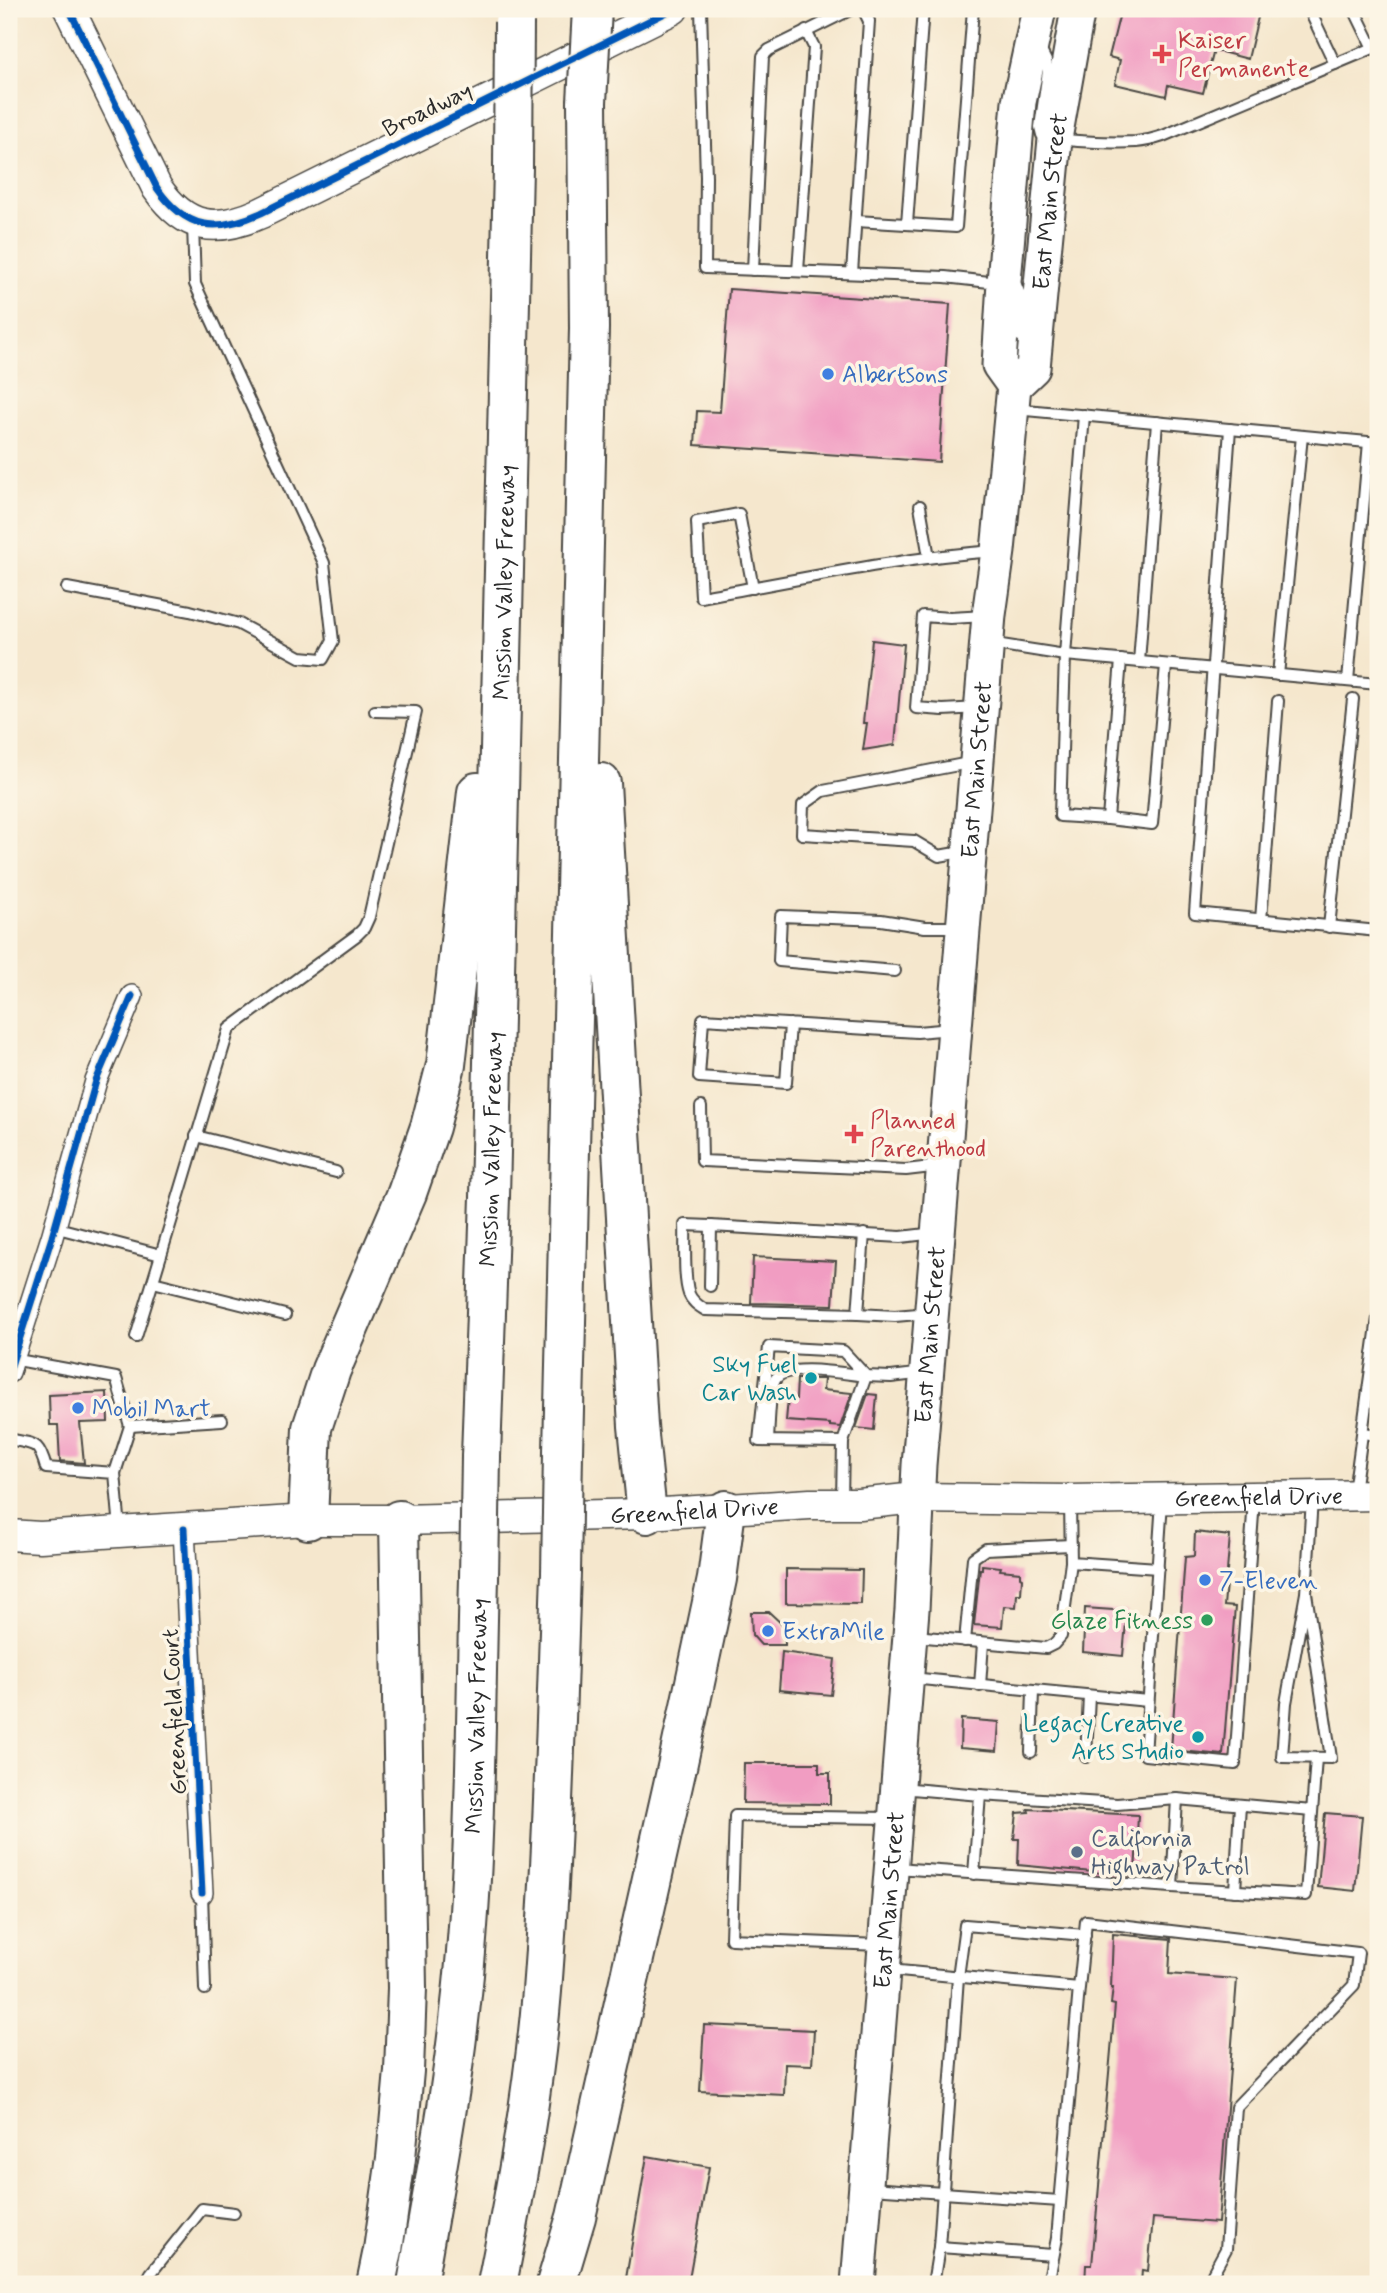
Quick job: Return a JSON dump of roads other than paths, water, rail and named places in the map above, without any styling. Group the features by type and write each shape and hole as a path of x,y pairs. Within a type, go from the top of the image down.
{"highway":[{"path":"497,2284 526,2120 542,1993 551,1853 561,1573 589,328 587,102 593,9"},
{"name":"Mission Valley Freeway","path":"417,2284 444,2125 463,1984 471,1888 481,1457 491,1184 514,15"},
{"path":"308,1520 312,1428 331,1370 407,1193 430,1126 446,1065 481,752 505,480"},
{"path":"584,531 610,913 638,1426 647,1514"},
{"path":"556,2284 576,2217 680,1754 717,1579 726,1510"},
{"path":"376,2284 396,2158 404,2071 407,1988 399,1520"}],"main road":[{"path":"69,9 157,188 168,204 193,222"},
{"name":"Broadway","path":"193,222 226,225 261,214 673,9"},
{"name":"East Main Street","path":"858,2284 906,1678 916,1498 988,629 1021,371 1055,139 1078,9"},
{"name":"East Main Street","path":"1021,371 999,365 1018,102 1036,22"},
{"name":"Greenfield Drive","path":"9,1535 40,1537 308,1520 647,1514 810,1504 859,1504 916,1498 1070,1500 1366,1495"}],"street":[{"path":"10,1363 54,1227 96,1080 132,996"},
{"name":"Greenfield Court","path":"184,1529 202,1893"}],"lane":[{"path":"701,9 706,177 705,268 945,277 1004,282"},
{"path":"753,270 763,56 769,50 852,9"},
{"path":"852,273 869,21 863,9"},
{"path":"908,224 923,9"},
{"path":"856,221 957,227 973,9"},
{"path":"1308,9 1335,64"},
{"path":"1036,22 1048,66 1040,127 1042,135 1055,139 1133,143 1151,141 1376,47 1357,10"},
{"path":"798,271 814,47 806,31"},
{"path":"67,588 190,611 239,624 300,657 323,659 333,641 324,563 195,284 193,222"},
{"path":"1021,371 1084,415 1374,442 1348,681"},
{"path":"1084,415 1065,655 1060,816 1152,824 1167,665"},
{"path":"1139,662 1157,422"},
{"path":"1230,429 1195,913 1378,932"},
{"path":"1279,675 1302,436"},
{"path":"920,506 929,557"},
{"path":"753,588 738,514 697,522 701,597 753,588 929,557 998,551"},
{"path":"981,707 943,710 916,708 923,616 950,618 1065,655 1378,684"},
{"path":"1108,819 1121,660"},
{"path":"1329,927 1353,699"},
{"path":"1261,919 1278,701"},
{"path":"136,1337 229,1029 357,935 369,917 416,712 375,711"},
{"path":"970,851 939,856 914,841 802,834 803,805 823,791 977,761"},
{"path":"895,971 779,961 781,916 881,920 925,927 963,926"},
{"path":"790,1024 786,1083 699,1077 702,1019 790,1024 916,1032 955,1028"},
{"path":"701,1107 702,1161 906,1170 943,1166"},
{"path":"197,1136 336,1172"},
{"path":"931,1313 895,1316 705,1310 690,1296 687,1284 685,1225 901,1237 938,1233"},
{"path":"709,1286 711,1226"},
{"path":"54,1227 161,1255"},
{"path":"858,1314 864,1234"},
{"path":"153,1282 285,1315"},
{"path":"1366,1495 1363,1433 1378,1319"},
{"path":"843,1442 759,1441 769,1347 843,1351 866,1376"},
{"path":"10,1363 116,1378 130,1426 115,1473 120,1532"},
{"path":"768,1441 773,1382 779,1374 793,1370 891,1377 926,1372"},
{"path":"842,1504 843,1442 866,1376"},
{"path":"130,1426 222,1420"},
{"path":"1363,1433 1378,1435"},
{"path":"9,1438 37,1446 46,1468 115,1473"},
{"path":"1306,1593 1331,1758 1282,1757 1286,1703 1306,1593 1312,1496"},
{"path":"1163,1499 1145,1755 1235,1764 1255,1497"},
{"path":"909,1635 1046,1647 1054,1644 1061,1636 1071,1562 1070,1500"},
{"path":"965,1641 973,1558 986,1549 1071,1545"},
{"path":"1071,1562 1158,1568"},
{"path":"980,1686 983,1643"},
{"path":"906,1678 1149,1701"},
{"path":"1031,1752 1033,1691"},
{"path":"1086,1757 1089,1696"},
{"path":"890,1868 1306,1895 1316,1758"},
{"path":"1079,1988 958,1977 883,1957 732,1939 736,1816 980,1795 1117,1804 1177,1799 1312,1811"},
{"path":"974,1874 980,1795"},
{"path":"1172,1887 1177,1799"},
{"path":"1235,1891 1240,1805"},
{"path":"202,1893 205,1989"},
{"path":"1048,2284 1060,2201 1086,1922 1358,1953 1354,1985 1236,2107 1226,2249 1207,2284"},
{"path":"933,2284 939,2247 958,1977 965,1925 1085,1935"},
{"path":"866,2188 1060,2201"},
{"path":"145,2284 202,2208 234,2213"},
{"path":"939,2247 1054,2255"}],"place":[{"name":"Kaiser Permanente","path":"1162,54"},
{"name":"Albertsons","path":"828,374"},
{"name":"Planned Parenthood","path":"854,1134"},
{"name":"Sky Fuel Car Wash","path":"811,1378"},
{"name":"Mobil Mart","path":"78,1408"},
{"name":"7-Eleven","path":"1205,1580"},
{"name":"Glaze Fitness","path":"1207,1620"},
{"name":"ExtraMile","path":"768,1631"},
{"name":"Legacy Creative Arts Studio","path":"1198,1737"},
{"name":"California Highway Patrol","path":"1077,1852"}]}
